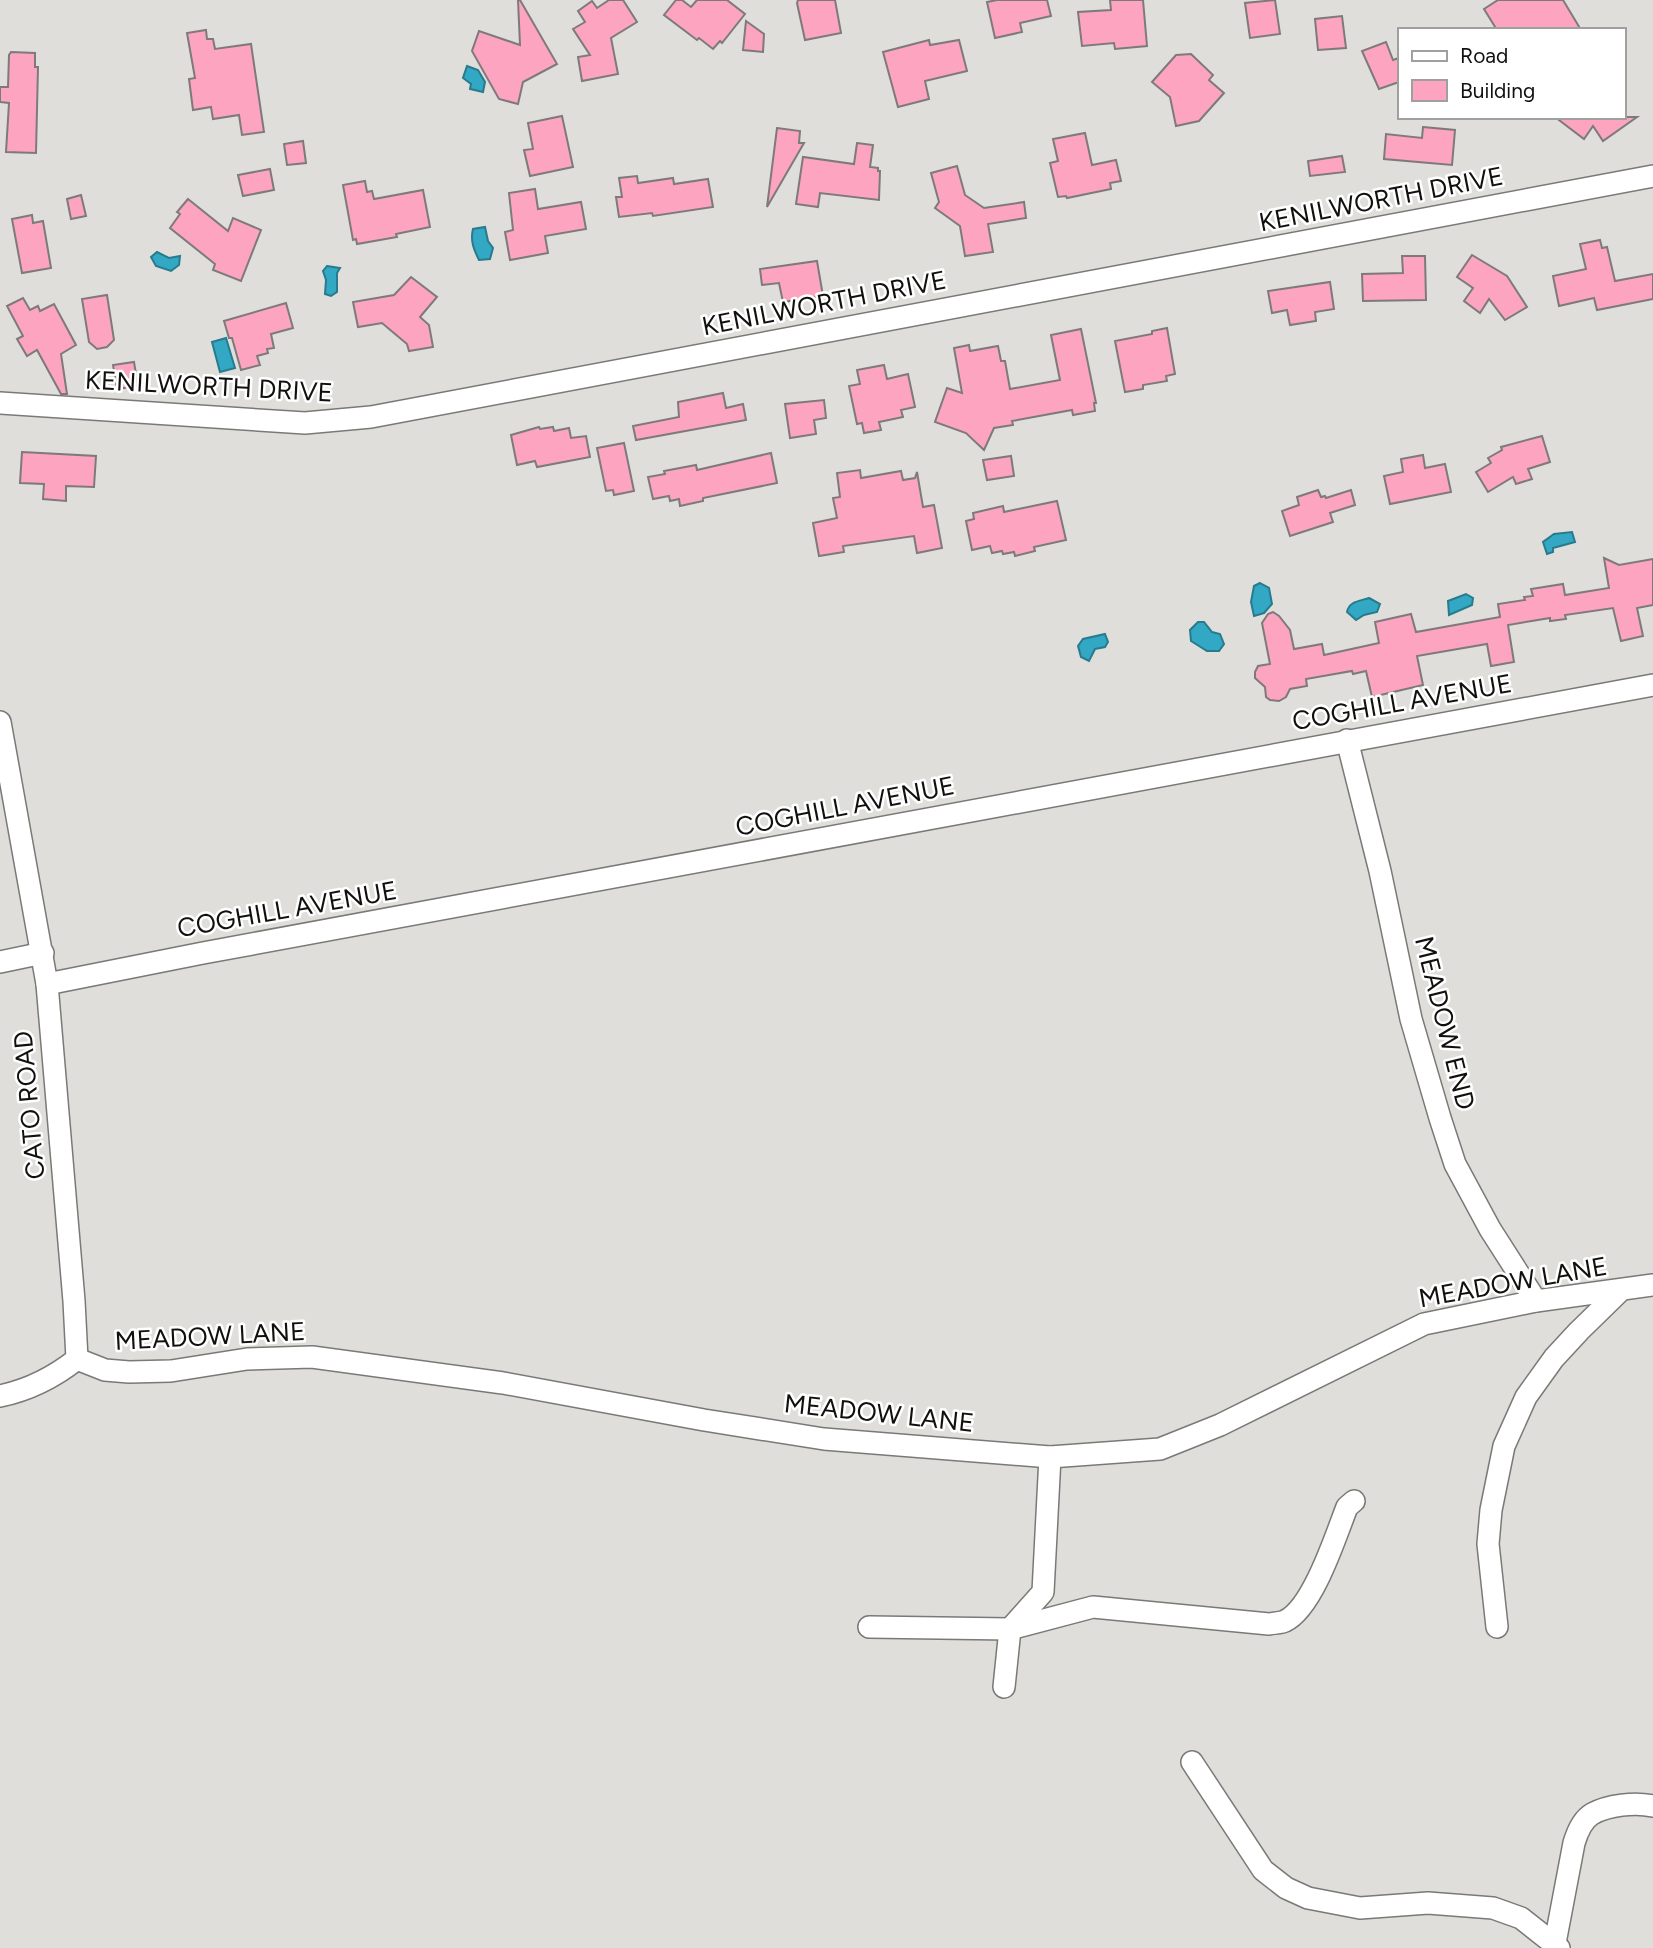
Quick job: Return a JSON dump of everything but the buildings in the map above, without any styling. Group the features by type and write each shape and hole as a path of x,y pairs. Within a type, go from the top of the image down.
{"street":[{"name":"KENILWORTH DRIVE","path":"0,403 305,423 371,416 1653,176"},
{"name":"COGHILL AVENUE","path":"47,984 1653,685"},
{"name":"CATO ROAD","path":"0,722 47,984 77,1359"},
{"name":"MEADOW END","path":"1348,740 1380,871 1411,1018 1455,1164 1490,1229 1536,1301"},
{"path":"0,962 43,953"},
{"name":"MEADOW LANE","path":"77,1359 105,1370 129,1372 171,1371 247,1359 312,1357 503,1382 704,1420 824,1439 1050,1457 1160,1449 1220,1425 1424,1324 1536,1301 1653,1285"},
{"path":"1497,1627 1488,1544 1491,1510 1504,1446 1526,1397 1554,1358 1620,1291"},
{"path":"0,1396 24,1391 59,1373 77,1359"},
{"path":"1004,1687 1010,1629 1043,1592 1050,1457"},
{"path":"869,1627 1010,1629 1093,1607 1269,1624 1286,1620 1298,1610 1318,1581 1347,1507 1354,1500"},
{"path":"1192,1762 1263,1870 1286,1888 1308,1898 1360,1908 1428,1903 1493,1908 1521,1918 1557,1945 1574,1843 1579,1829 1591,1815 1619,1805 1653,1806"}],"water":[{"path":"467,66 478,70 485,82 483,92 470,89 471,84 463,78"},
{"path":"485,227 488,241 493,248 490,259 479,260 472,233 473,229"},
{"path":"157,252 169,258 180,256 179,265 171,271 156,266 151,257"},
{"path":"327,266 340,268 337,273 337,292 331,296 325,294 326,280 323,271"},
{"path":"226,338 235,368 220,372 212,342"},
{"path":"1572,532 1575,542 1553,548 1553,552 1547,554 1543,542 1554,534"},
{"path":"1260,583 1269,588 1272,604 1264,613 1254,616 1251,602 1254,586"},
{"path":"1466,594 1473,598 1472,605 1449,615 1448,601"},
{"path":"1369,598 1380,604 1377,612 1356,620 1347,612 1352,604"},
{"path":"1198,622 1204,622 1212,632 1220,634 1224,644 1219,651 1207,651 1191,641 1190,630"},
{"path":"1105,634 1108,642 1105,647 1095,649 1089,661 1081,657 1078,646 1083,639"}]}
